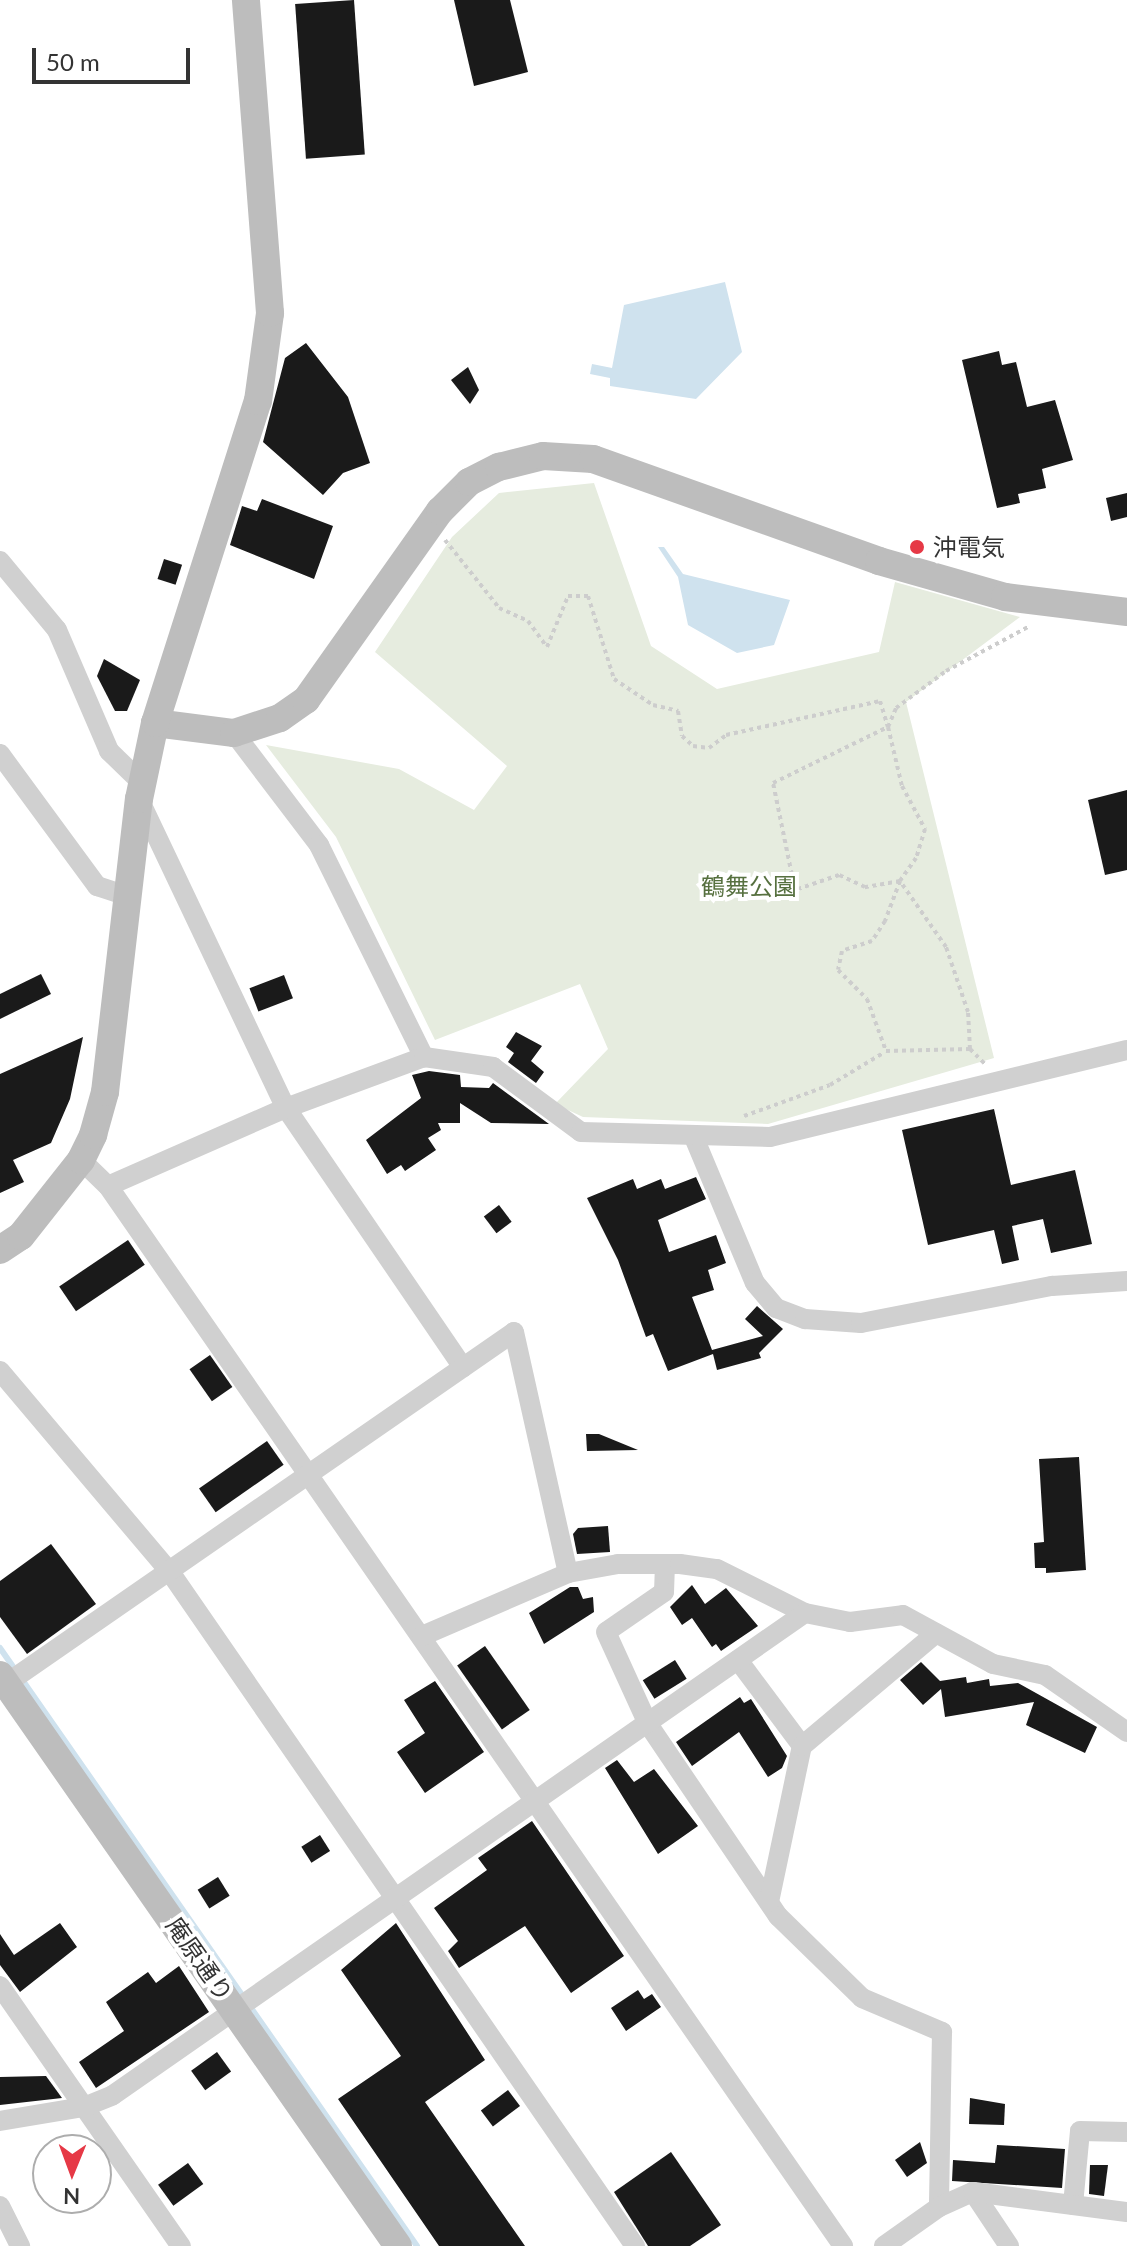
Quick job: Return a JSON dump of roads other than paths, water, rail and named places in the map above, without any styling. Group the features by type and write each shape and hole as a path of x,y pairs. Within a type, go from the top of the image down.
{"street":[{"path":"0,1250 21,1236 81,1160 105,1092 141,791 155,723 258,401 270,313 246,0"},
{"path":"155,723 234,733 280,718 306,700 431,523 469,482 499,467 543,456 593,459 879,561 1005,597 1127,612"},
{"path":"0,561 57,630 109,751 141,791 286,1108 463,1367"},
{"path":"234,733 319,845 424,1057"},
{"path":"0,754 97,886 127,896"},
{"path":"108,1186 286,1108 424,1057 493,1067 581,1132 770,1137 1127,1050"},
{"path":"693,1135 755,1283 776,1308 805,1319 861,1323 1052,1286 1127,1281"},
{"path":"81,1160 108,1186 843,2246"},
{"path":"2,1682 170,1572 514,1332 568,1573"},
{"path":"0,1371 170,1572 635,2246"},
{"path":"422,1636 568,1573 665,1564 717,1569 805,1613 850,1622 903,1615 993,1664 1045,1675 1127,1732"},
{"path":"665,1564 664,1592 606,1632 648,1724 769,1902 862,1998 942,2032 939,2207"},
{"path":"0,2121 84,2107 113,2095 805,1613"},
{"path":"769,1902 802,1746 936,1633"},
{"path":"738,1660 802,1746"},
{"name":"庵原通り","path":"2,1682 235,2008 398,2246"},
{"path":"0,1986 181,2246"},
{"path":"1073,2205 1080,2131 1127,2132"},
{"path":"973,2192 1009,2246"},
{"path":"884,2246 939,2207 973,2192 1127,2212"},
{"path":"0,2206 20,2246"}],"water":[{"path":"725,282 742,352 696,399 610,386 610,378 590,374 592,364 612,368 624,305"},
{"path":"658,547 664,547 683,574 790,600 774,645 737,653 688,625 678,577"}],"waterway":[{"path":"0,1648 417,2246"}],"place":[{"name":"沖電気","path":"917,547"}],"park label":[{"name":"鶴舞公園","path":"749,886"}]}
